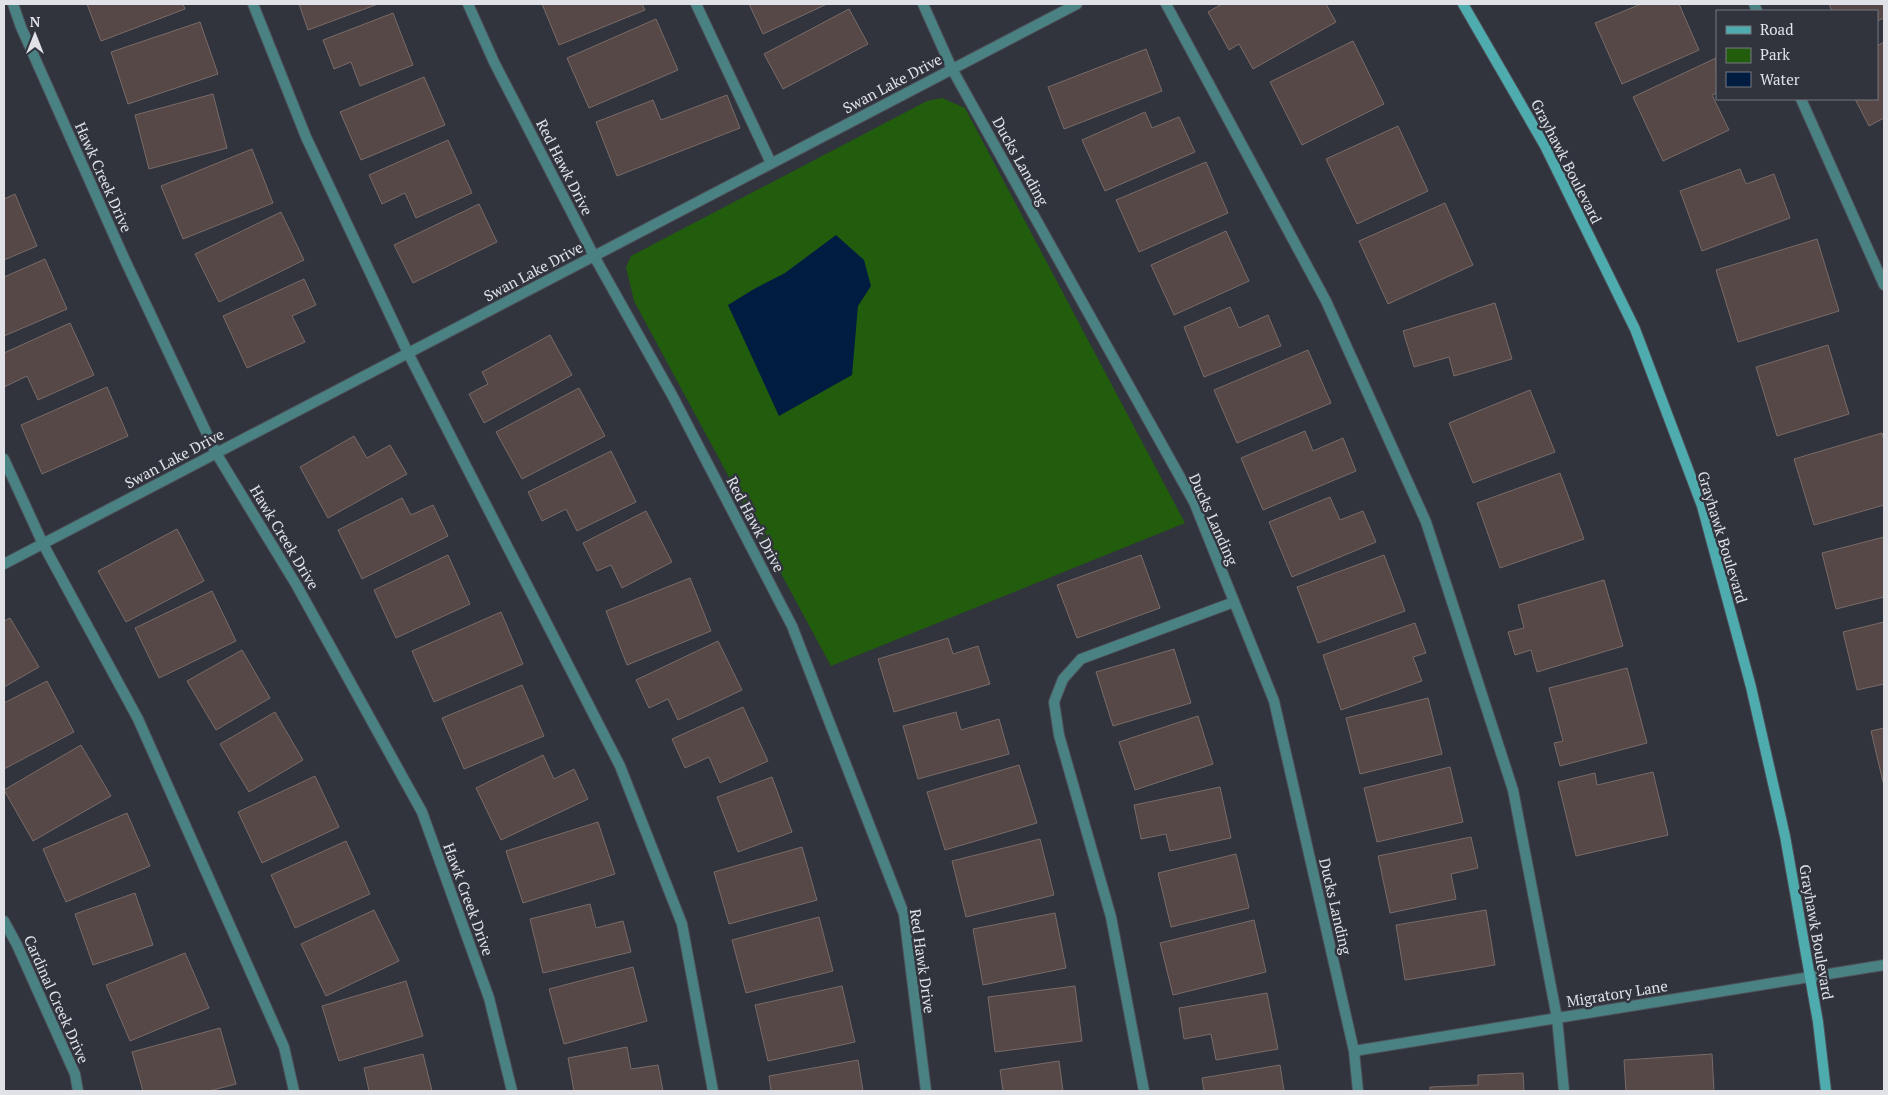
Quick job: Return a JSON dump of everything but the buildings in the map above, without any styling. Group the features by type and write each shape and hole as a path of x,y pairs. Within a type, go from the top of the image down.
{"street":[{"name":"Hawk Creek Drive","path":"13,4 21,27 120,249 216,453 298,586 422,812 489,998 512,1091"},
{"path":"253,4 306,136 408,353 620,766 682,924 713,1091"},
{"name":"Red Hawk Drive","path":"468,4 494,62 594,256 672,395 792,626 904,914 926,1091"},
{"path":"696,4 772,163"},
{"name":"Ducks Landing","path":"923,4 952,69 1194,502 1274,701 1354,1051 1358,1091"},
{"name":"Swan Lake Drive","path":"4,564 1077,4"},
{"path":"1166,4 1326,302 1426,522 1513,790 1557,1018 1564,1091"},
{"name":"Grayhawk Boulevard","path":"1463,4 1545,146 1635,329 1702,506 1751,687 1785,836 1818,1022 1826,1091"},
{"path":"1801,100 1884,285"},
{"path":"4,459 43,544 138,719 284,1047 294,1091"},
{"path":"1144,1091 1111,917 1059,735 1054,702 1063,679 1080,659 1234,602"},
{"name":"Cardinal Creek Drive","path":"4,921 17,945 75,1074 78,1091"},
{"name":"Migratory Lane","path":"1354,1051 1884,965"}],"green space":[{"path":"942,98 965,108 1185,523 831,666 634,301 626,267 631,256 927,101"}],"water":[{"path":"836,235 864,260 871,286 858,306 852,375 779,416 728,305 785,273"}]}
